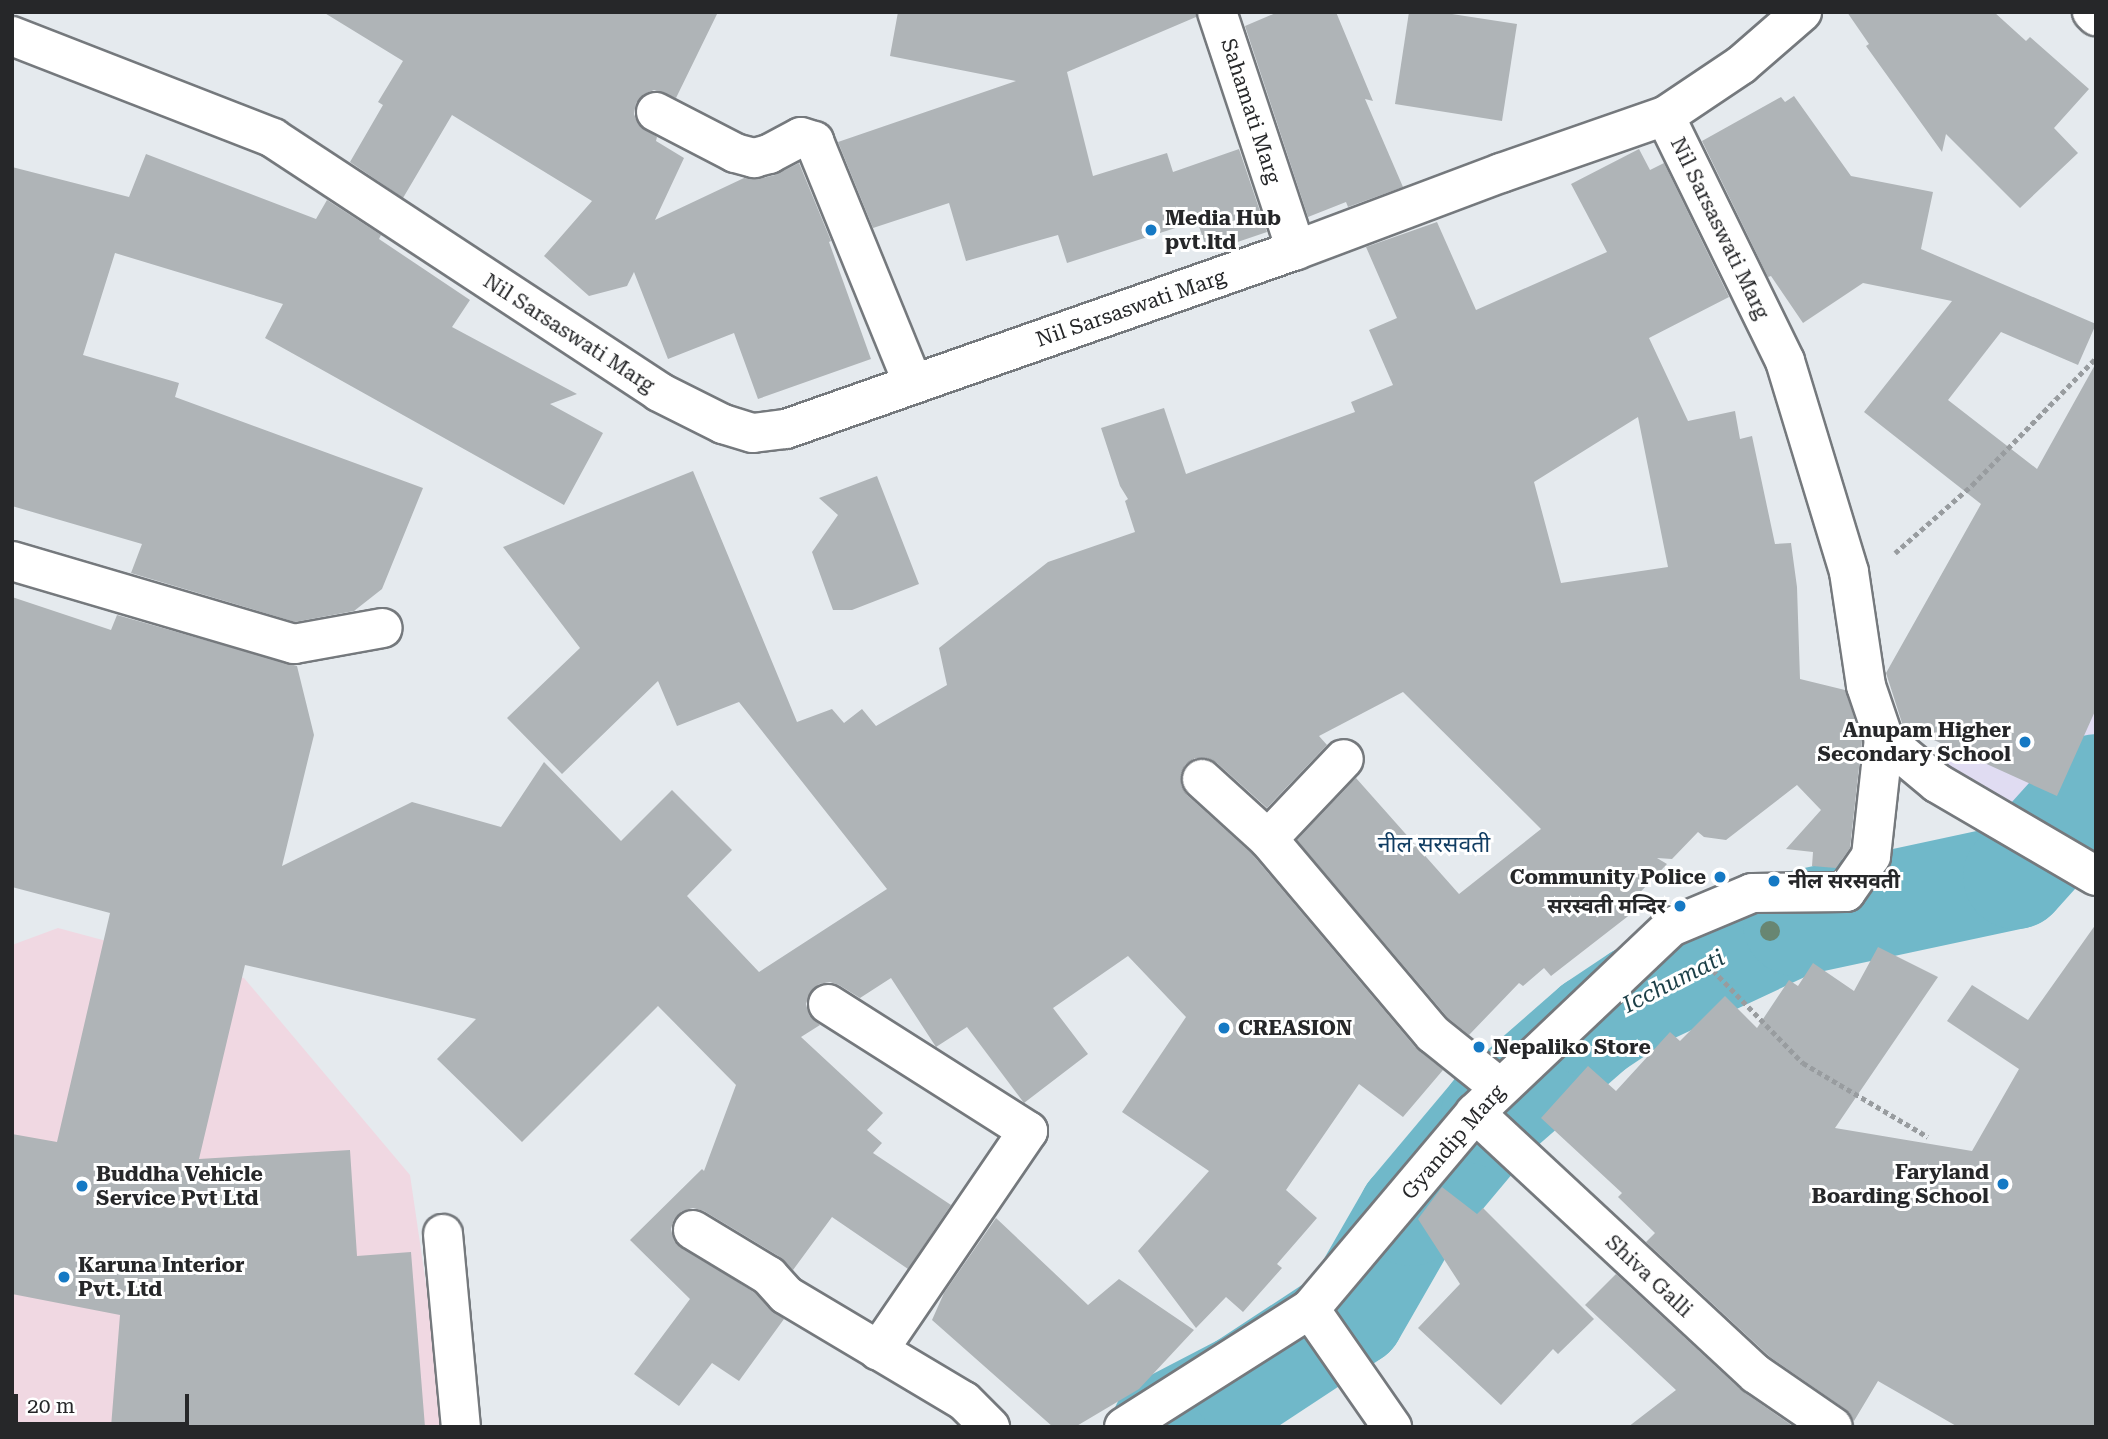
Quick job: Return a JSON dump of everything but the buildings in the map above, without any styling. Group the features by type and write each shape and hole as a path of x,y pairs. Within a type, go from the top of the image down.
{"street":[{"name":"Sahamati Marg","path":"1217,12 1296,250"},
{"path":"1665,116 1741,65 1802,12"},
{"name":"Nil Sarsaswati Marg","path":"12,36 273,138 659,391 723,424 753,433 786,429 1296,250 1501,173 1665,116 1785,361 1849,572 1867,686 1884,739"},
{"path":"656,112 735,153 754,158 769,154 801,136 814,141 913,384"},
{"path":"12,561 294,644 383,628"},
{"path":"1884,739 1937,783 2091,872"},
{"name":"Gyandip Marg","path":"1124,1427 1316,1316 1487,1100 1671,927 1752,893 1846,892 1871,856 1884,739"},
{"path":"1268,839 1344,759"},
{"name":"Shiva Galli","path":"1202,779 1268,839 1487,1100 1756,1374 1833,1427"},
{"path":"828,1004 1028,1131 878,1351"},
{"path":"693,1230 769,1276 786,1295 964,1401 990,1427"},
{"path":"443,1234 461,1427"},
{"path":"1316,1316 1392,1427"}],"path":[{"path":"1849,572 1872,572 1972,485 2096,358"},
{"path":"1719,976 1803,1063 1928,1137"}],"shaded area":[{"name":"Anupam Higher Secondary School","path":"2096,626 2096,785 2084,802 2035,834 1935,784 1974,693"},
{"path":"58,928 244,978 410,1175 447,1427 12,1427 12,945"}],"waterway":[{"name":"Icchumati","path":"1163,1427 1244,1385 1352,1314 1410,1213 1493,1114 1594,1026 1639,996 1795,923 2015,876 2096,786"}],"place":[{"name":"Media Hub pvt.ltd","path":"1151,230"},
{"name":"Anupam Higher Secondary School","path":"2025,742"},
{"name":"Community Police","path":"1720,877"},
{"name":"नील सरसवती","path":"1774,881"},
{"name":"सरस्वती मन्दिर","path":"1680,906"},
{"name":"CREASION","path":"1224,1028"},
{"name":"Nepaliko Store","path":"1479,1047"},
{"name":"Faryland Boarding School","path":"2003,1184"},
{"name":"Buddha Vehicle Service Pvt Ltd","path":"82,1186"},
{"name":"Karuna Interior Pvt. Ltd","path":"64,1277"}],"district":[{"name":"नील सरसवती","path":"1434,845"}]}
